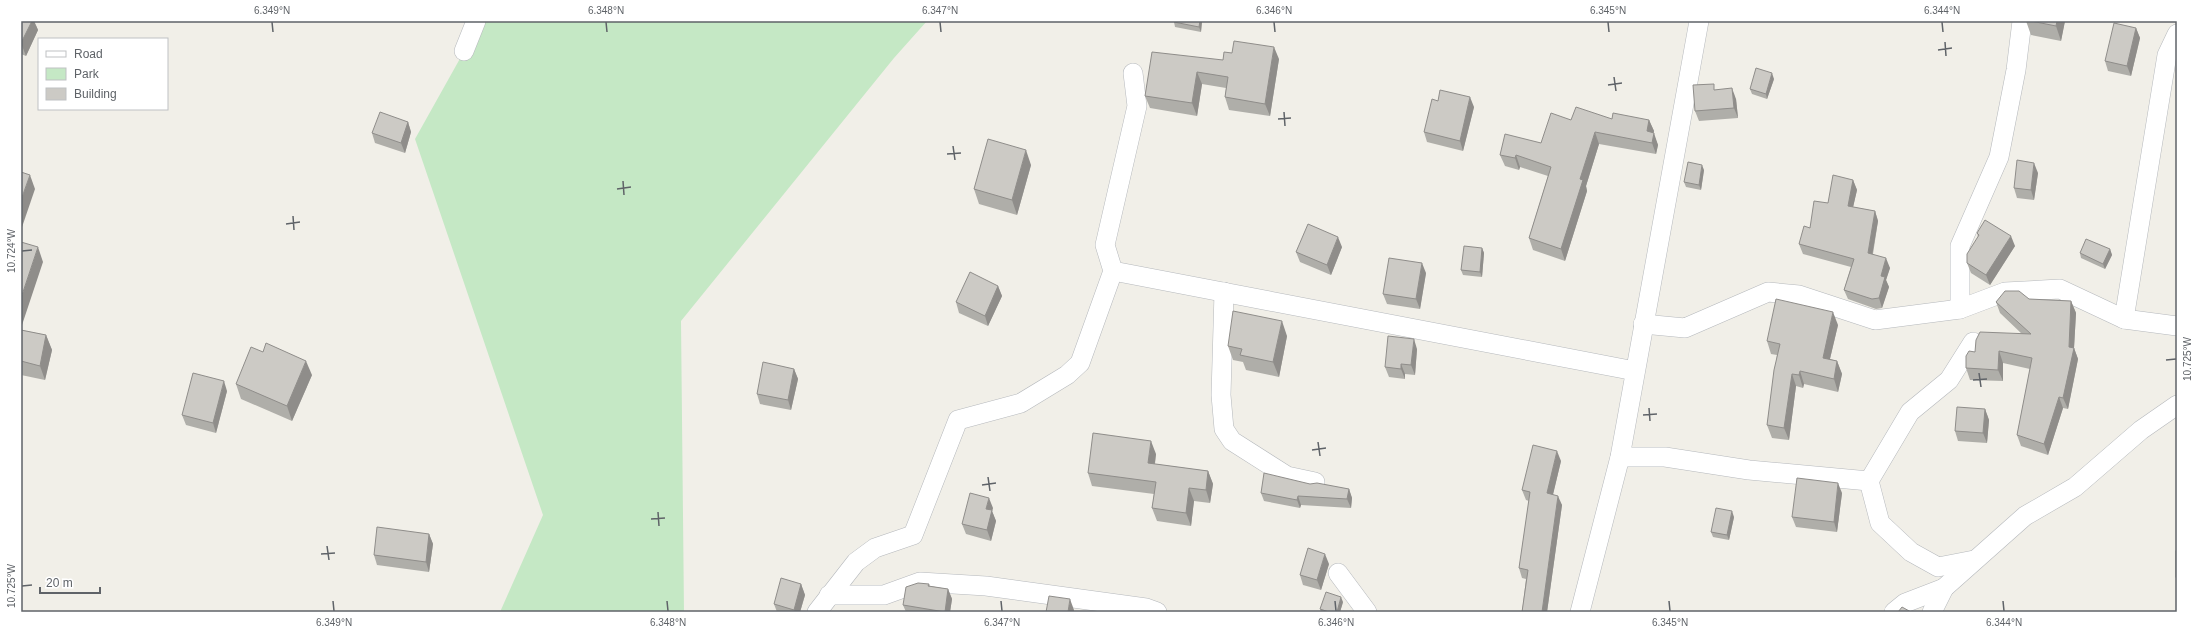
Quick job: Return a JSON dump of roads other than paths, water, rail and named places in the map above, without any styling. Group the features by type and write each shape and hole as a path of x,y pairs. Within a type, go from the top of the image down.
{"street":[{"path":"464,51 476,21"},
{"path":"1580,612 1620,457 1699,21"},
{"path":"1960,309 1960,246 1999,157 2016,70 2022,21"},
{"path":"2124,319 2172,54 2177,34"},
{"path":"817,612 856,562 875,548 913,535 958,420 1021,403 1067,375 1080,363 1113,271 1105,246 1137,106 1133,73"},
{"path":"1113,271 1635,371"},
{"path":"1643,324 1685,328 1768,292 1799,295 1875,320 1960,309 2005,292 2060,289 2124,319 2177,326"},
{"path":"1224,292 1221,395 1224,429 1232,441 1287,476 1315,482"},
{"path":"1973,342 1949,380 1910,412 1869,481 1880,523 1911,552 1938,567 1974,560"},
{"path":"1932,612 1944,588 2025,516 2075,487 2141,430 2177,405"},
{"path":"1620,457 1665,457 1749,470 1869,481"},
{"path":"1338,573 1367,612"},
{"path":"829,595 884,595 920,582 986,586 1146,608 1157,612"},
{"path":"1894,612 1905,603 1944,588"}]}
